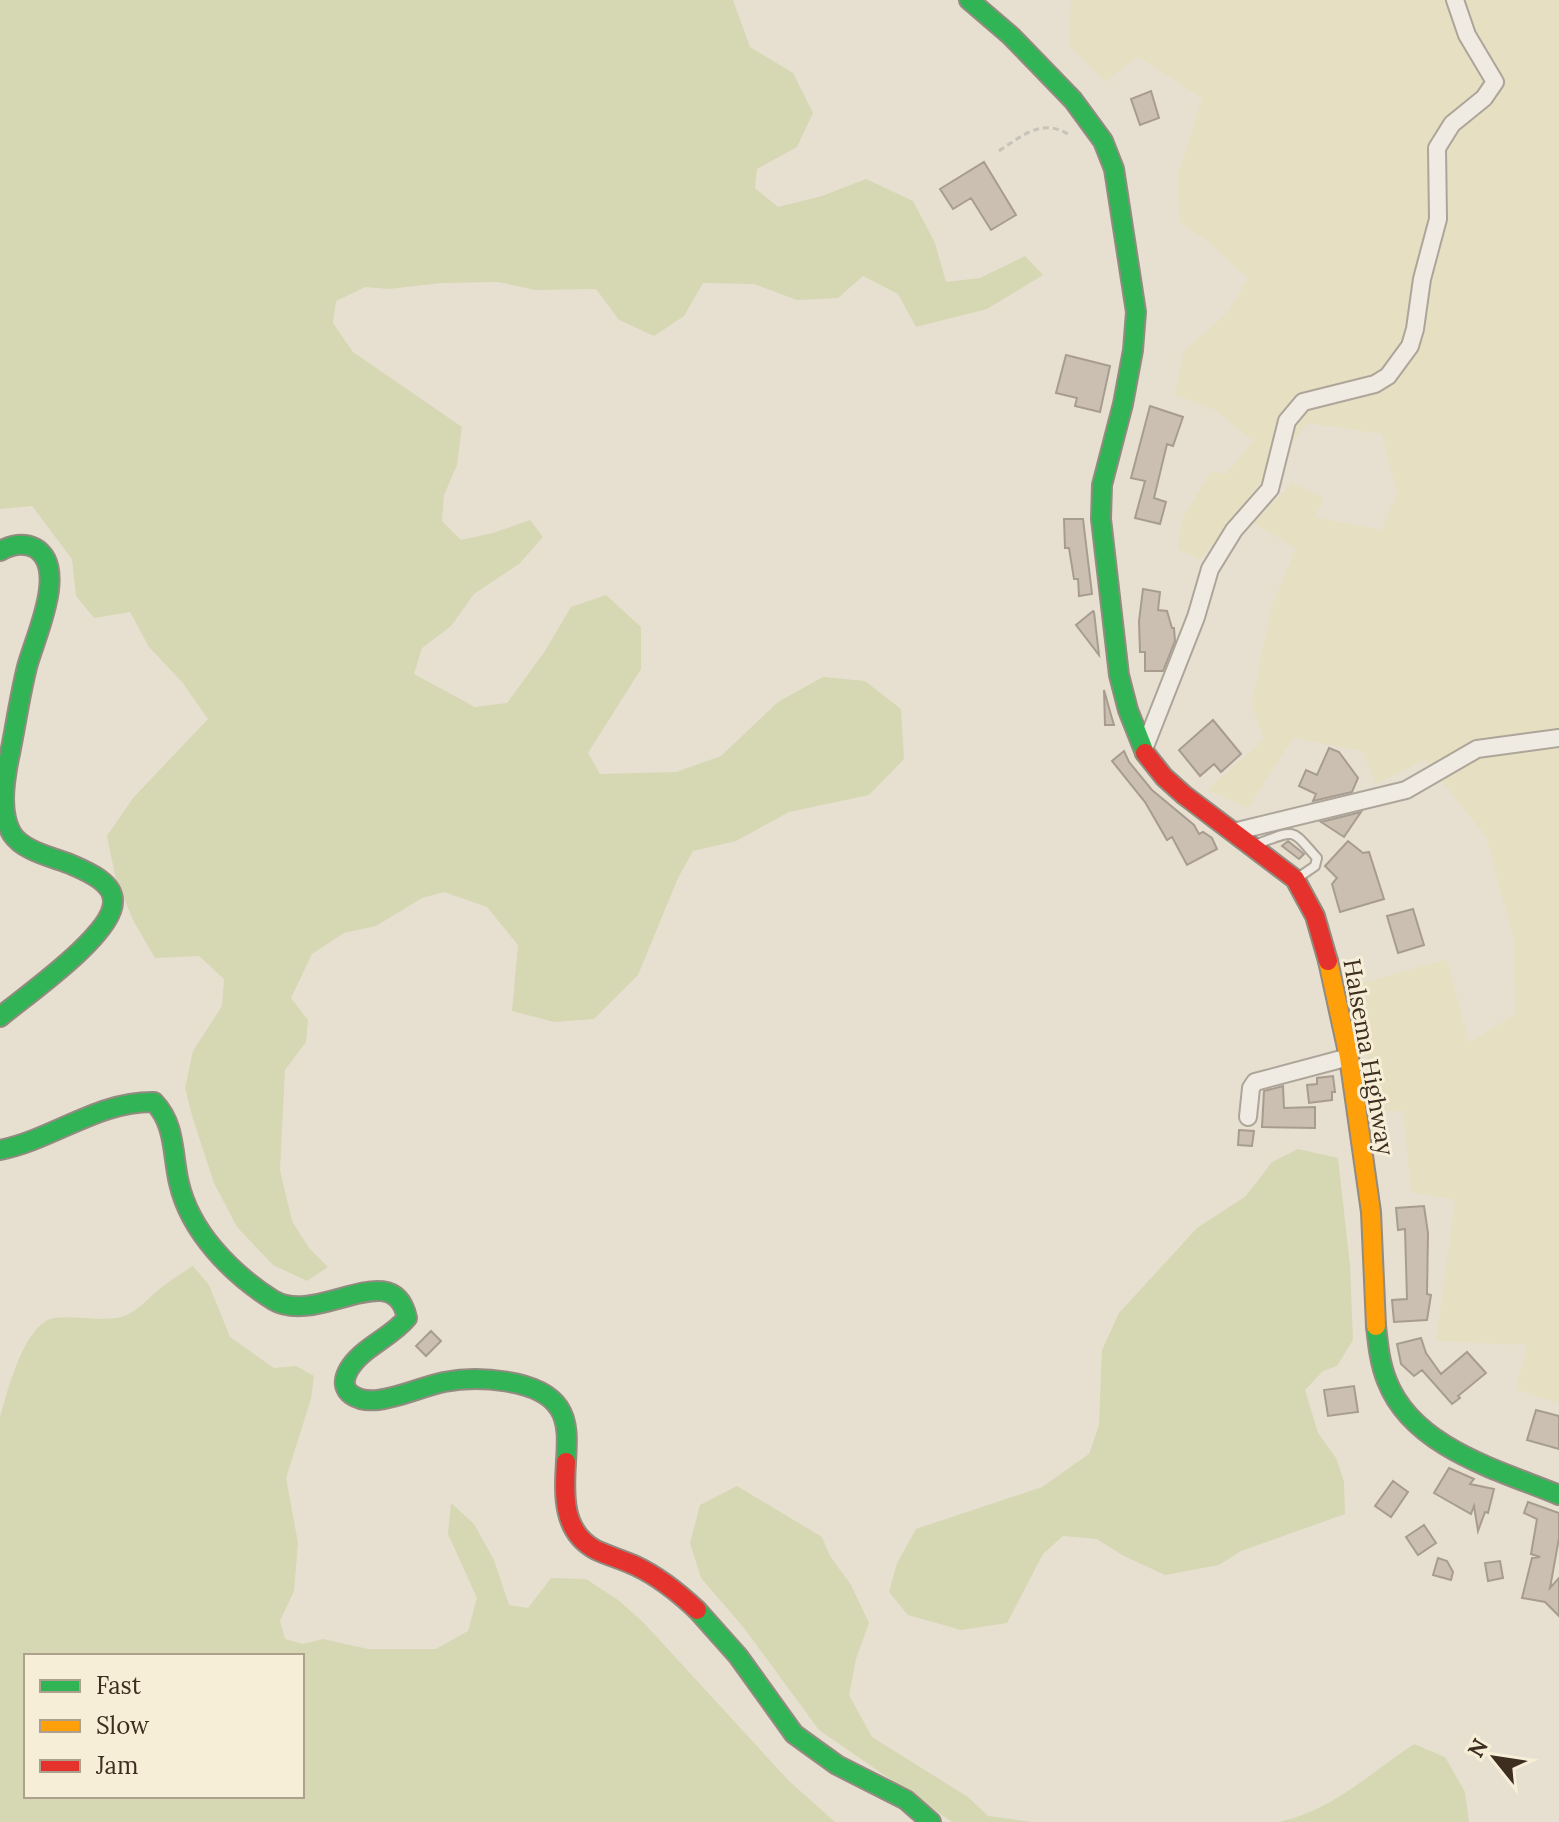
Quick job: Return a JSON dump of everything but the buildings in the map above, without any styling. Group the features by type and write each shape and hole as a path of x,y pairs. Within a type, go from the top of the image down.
{"main road":[{"name":"Halsema Highway","path":"969,0 1011,36 1073,100 1103,141 1114,169 1136,312 1123,404 1102,485 1101,519 1119,675 1143,751 1174,786 1295,879 1315,916 1336,989 1349,1057 1371,1212 1374,1310 1387,1381 1399,1404 1426,1431 1452,1450 1559,1495"},
{"path":"0,551 17,543 31,545 46,560 49,572 47,598 27,668 4,784 5,822 13,837 26,848 97,876 109,887 112,899 110,916 89,943 0,1017"},
{"path":"0,1150 43,1139 126,1101 154,1102 166,1115 181,1193 188,1207 219,1256 248,1282 278,1303 297,1307 315,1306 375,1290 393,1292 402,1300 407,1318 401,1328 351,1365 345,1376 345,1385 351,1397 382,1400 445,1382 476,1379 538,1389 547,1395 563,1413 568,1462 563,1487 568,1518 578,1537 596,1551 640,1568 690,1603 741,1659 796,1736 845,1770 917,1806 931,1822"}],"street":[{"path":"1143,751 1196,617 1210,569 1234,530 1270,489 1287,421 1303,402 1375,384 1388,376 1410,346 1422,279 1438,219 1437,148 1452,124 1484,98 1495,82 1467,35 1455,0"},
{"path":"1232,832 1406,790 1477,749 1559,738"},
{"path":"1248,1117 1251,1088 1255,1082 1349,1057"}],"lane":[{"path":"1250,847 1288,832 1295,834 1317,858 1315,866 1295,879"}],"path":[{"path":"999,151 1034,128 1060,130 1072,137"}],"shaded area":[{"path":"1071,0 1559,0 1559,1404 1516,1389 1527,1345 1436,1341 1455,1200 1411,1192 1403,1111 1380,1111 1351,986 1447,959 1469,1043 1515,1014 1514,940 1486,837 1425,760 1376,784 1362,751 1293,738 1248,808 1207,790 1264,739 1251,705 1272,605 1296,548 1253,523 1292,483 1324,499 1315,517 1381,530 1397,493 1382,434 1308,423 1200,560 1178,549 1182,519 1211,471 1226,474 1253,441 1215,410 1174,394 1184,351 1228,312 1248,278 1206,240 1180,223 1177,178 1202,98 1138,57 1105,82 1069,45"}],"green space":[{"path":"0,0 733,0 750,47 793,73 813,113 797,147 757,169 755,188 778,207 822,196 866,179 913,201 935,243 946,282 980,278 1025,256 1043,275 987,309 916,327 898,294 863,276 838,298 797,300 754,284 703,283 684,316 654,336 619,320 596,289 535,290 498,282 442,283 389,289 365,287 336,301 333,323 353,352 462,427 457,465 444,495 442,521 461,540 530,520 543,537 519,564 474,594 451,626 422,648 414,674 475,707 507,703 545,651 571,607 606,595 641,627 641,669 588,753 600,774 676,772 721,756 778,702 823,677 865,681 901,709 904,759 869,795 789,812 736,841 693,851 678,878 638,975 594,1019 554,1022 512,1011 518,945 487,907 444,892 422,898 376,926 344,933 312,954 291,998 308,1020 306,1042 285,1070 280,1170 292,1221 309,1248 328,1267 307,1281 273,1265 237,1227 214,1183 193,1119 185,1088 193,1051 222,1006 224,979 199,956 155,958 134,922 116,880 107,836 133,798 208,719 182,682 149,647 130,612 94,618 76,596 72,559 32,506 0,509"},
{"path":"1298,1149 1338,1158 1350,1265 1353,1340 1337,1366 1323,1371 1305,1390 1318,1433 1336,1458 1344,1481 1345,1514 1241,1551 1219,1565 1165,1575 1122,1555 1097,1539 1063,1536 1043,1554 1007,1623 961,1630 908,1615 889,1592 897,1563 916,1529 1042,1487 1089,1454 1099,1425 1102,1350 1119,1313 1197,1228 1246,1196 1272,1162"},
{"path":"193,1266 209,1285 230,1337 274,1368 296,1366 314,1376 311,1399 286,1478 298,1543 294,1591 280,1621 285,1639 303,1644 323,1639 368,1649 436,1649 468,1631 477,1598 448,1534 451,1503 474,1524 494,1560 509,1605 528,1608 551,1578 586,1579 618,1600 643,1622 788,1780 835,1822 0,1822 0,1418 12,1377 26,1345 43,1323 62,1317 123,1317"},
{"path":"737,1486 822,1537 830,1556 851,1585 869,1623 856,1659 849,1695 872,1737 968,1797 988,1816 1032,1822 952,1822 819,1730 744,1628 701,1578 690,1543 700,1505"},
{"path":"1414,1744 1445,1757 1465,1792 1469,1822 1279,1822 1334,1800"}],"traffic: fast":[{"path":"969,0 1011,36 1073,100 1103,141 1114,169 1136,312 1123,404 1102,485 1101,519 1119,675 1128,710 1145,753"},
{"path":"0,551 17,545 35,548 45,558 49,571 46,604 27,667 7,772 4,799 8,826 17,840 30,849 98,878 109,889 113,902 109,916 84,947 0,1017"},
{"path":"0,1150 114,1108 154,1102 170,1130 179,1183 193,1218 215,1250 243,1278 273,1300 291,1306 311,1305 370,1291 386,1292 399,1300 407,1318 353,1363 345,1379 347,1391 357,1398 378,1400 457,1380 489,1380 522,1385 550,1398 559,1408 566,1427 566,1462"},
{"path":"1376,1326 1387,1381 1399,1404 1416,1424 1460,1454 1559,1495"},
{"path":"697,1610 738,1656 794,1734 837,1765 906,1800 931,1822"}],"traffic: slow":[{"path":"1328,961 1349,1057 1371,1212 1376,1326"}],"traffic: jam":[{"path":"1145,753 1164,777 1184,795 1295,879 1315,916 1328,961"},
{"path":"566,1462 566,1500 571,1523 577,1533 596,1550 653,1575 697,1610"}]}
